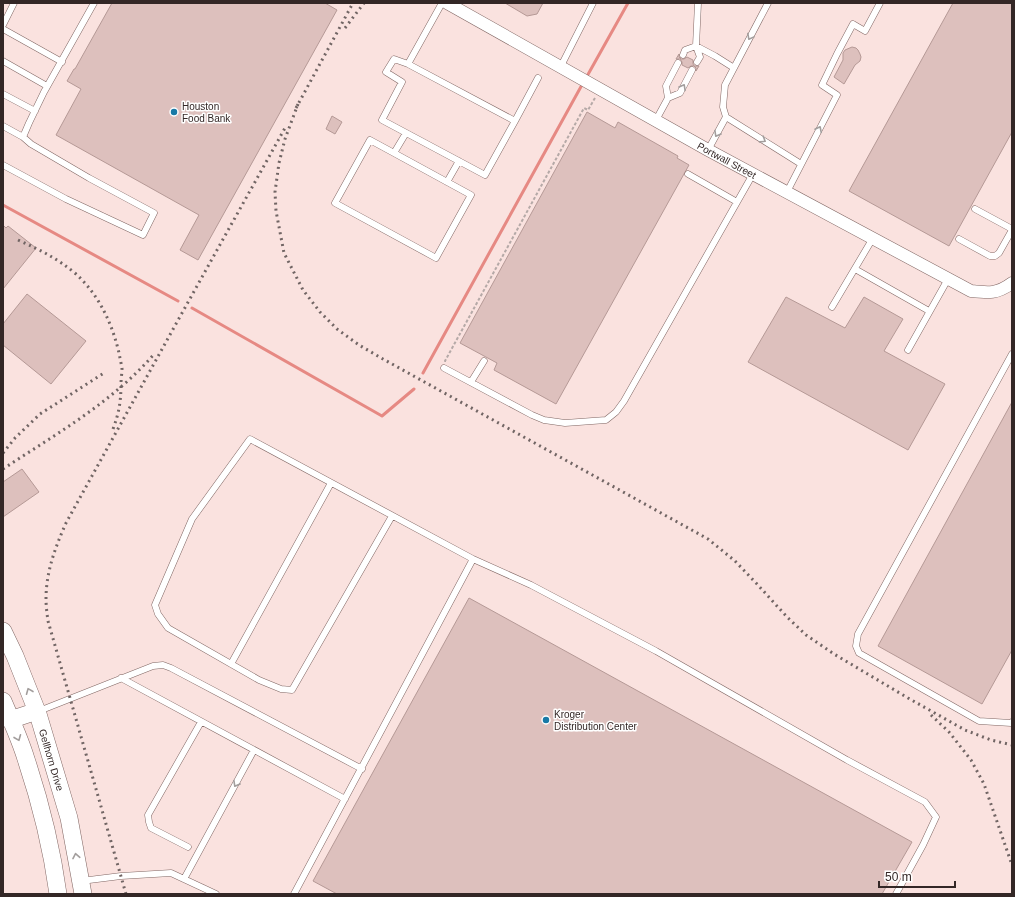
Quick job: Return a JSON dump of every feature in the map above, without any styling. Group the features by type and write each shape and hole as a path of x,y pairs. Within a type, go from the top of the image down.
{"main road":[{"name":"Gellhorn Drive","path":"3,631 15,656 37,711 69,818 82,888"},
{"path":"3,701 26,758 38,798 47,835 57,890 82,888"},
{"path":"10,720 37,711"}],"street":[{"name":"Portwall Street","path":"447,3 708,150 971,291 991,293 1005,288 1012,283"}],"lane":[{"path":"3,25 14,3"},
{"path":"23,137 34,111 94,3"},
{"path":"408,64 442,3"},
{"path":"561,66 593,3"},
{"path":"697,62 700,57 696,46 698,3"},
{"path":"768,3 725,85 723,106 726,117 801,164"},
{"path":"787,192 837,95 822,85 837,54 853,24 865,30 880,3"},
{"path":"3,29 62,62"},
{"path":"683,55 685,50 696,46 734,68"},
{"path":"515,121 394,58 386,72 402,82 382,120 485,176 515,121 538,78"},
{"path":"3,62 48,86"},
{"path":"656,120 668,98 666,86 678,63"},
{"path":"668,98 680,94 692,70"},
{"path":"3,94 34,111"},
{"path":"708,150 726,117"},
{"path":"3,126 89,178 154,213 143,235 66,199 3,165"},
{"path":"394,153 406,133"},
{"path":"370,140 394,153 471,195 436,258 335,204 370,140"},
{"path":"447,182 459,161"},
{"path":"688,174 737,202"},
{"path":"444,368 544,420 565,423 606,420 616,412 624,402 753,174"},
{"path":"960,239 990,256 995,256 999,253 1012,230 975,209"},
{"path":"832,307 873,238"},
{"path":"855,269 929,311"},
{"path":"908,350 948,279"},
{"path":"1012,354 858,634 856,646 859,653 979,721 1012,722"},
{"path":"471,382 484,361"},
{"path":"392,516 292,690 281,689 259,680 168,628 158,614 155,605 192,519 250,439 331,483 392,516 473,560 531,585 656,651 846,760 925,802 936,817 923,845 896,894"},
{"path":"231,664 331,483"},
{"path":"294,894 473,560"},
{"path":"37,711 153,666 163,665 362,769"},
{"path":"121,678 345,799"},
{"path":"188,847 151,828 148,815 201,722"},
{"path":"184,879 254,750"},
{"path":"82,888 121,876 171,872 216,894"}],"path":[{"path":"444,368 447,362 445,361 584,108 588,110 596,86"}],"shaded area":[{"path":"3,3 1012,3 1012,894 3,894"}],"building":[{"name":"Houston Food Bank","path":"112,3 325,3 337,10 198,260 180,250 199,215 56,135 81,89 67,81"},
{"path":"505,3 543,3 537,14 527,16"},
{"path":"953,3 1012,3 1012,132 949,246 849,191"},
{"path":"852,47 858,50 861,57 860,61 855,65 844,84 834,77 843,60 843,53 845,50"},
{"path":"679,54 681,59 687,57 693,60 694,66 688,68 682,65 680,59 676,59"},
{"path":"587,112 615,128 618,122 678,156 677,158 689,165 556,404 494,370 497,363 460,343"},
{"path":"332,116 342,122 335,134 326,129"},
{"path":"3,225 6,228 8,226 36,248 3,289"},
{"path":"27,294 86,341 51,384 3,345 3,324"},
{"path":"786,297 845,328 864,297 903,319 884,351 945,384 908,450 748,362"},
{"path":"1012,402 1012,650 982,704 878,646"},
{"path":"22,469 39,492 3,517 3,482"},
{"name":"Kroger Distribution Center","path":"469,598 912,842 882,894 337,894 313,881"}],"waterway":[{"path":"586,78 628,3"},
{"path":"423,373 583,83"},
{"path":"3,205 178,301"},
{"path":"192,308 382,416 414,389"}],"railway":[{"path":"296,108 353,3"},
{"path":"345,28 364,3"},
{"path":"298,104 285,139 279,163 275,192 276,211 284,253 303,290 320,312 337,329 359,345 383,359 708,539 735,561 787,617 806,635 834,654 965,730 991,740 1012,745"},
{"path":"126,894 48,621 46,589 49,570 66,523 285,128"},
{"path":"18,240 34,247 62,263 76,274 84,282 104,310 113,331 122,368 120,401 113,429"},
{"path":"3,469 63,430 102,402 139,371 155,353"},
{"path":"3,453 15,438 40,414 104,373"},
{"path":"931,715 949,732 971,760 984,784 1012,865"}],"place":[{"name":"Houston Food Bank","path":"174,112"},
{"name":"Kroger Distribution Center","path":"546,720"}]}
